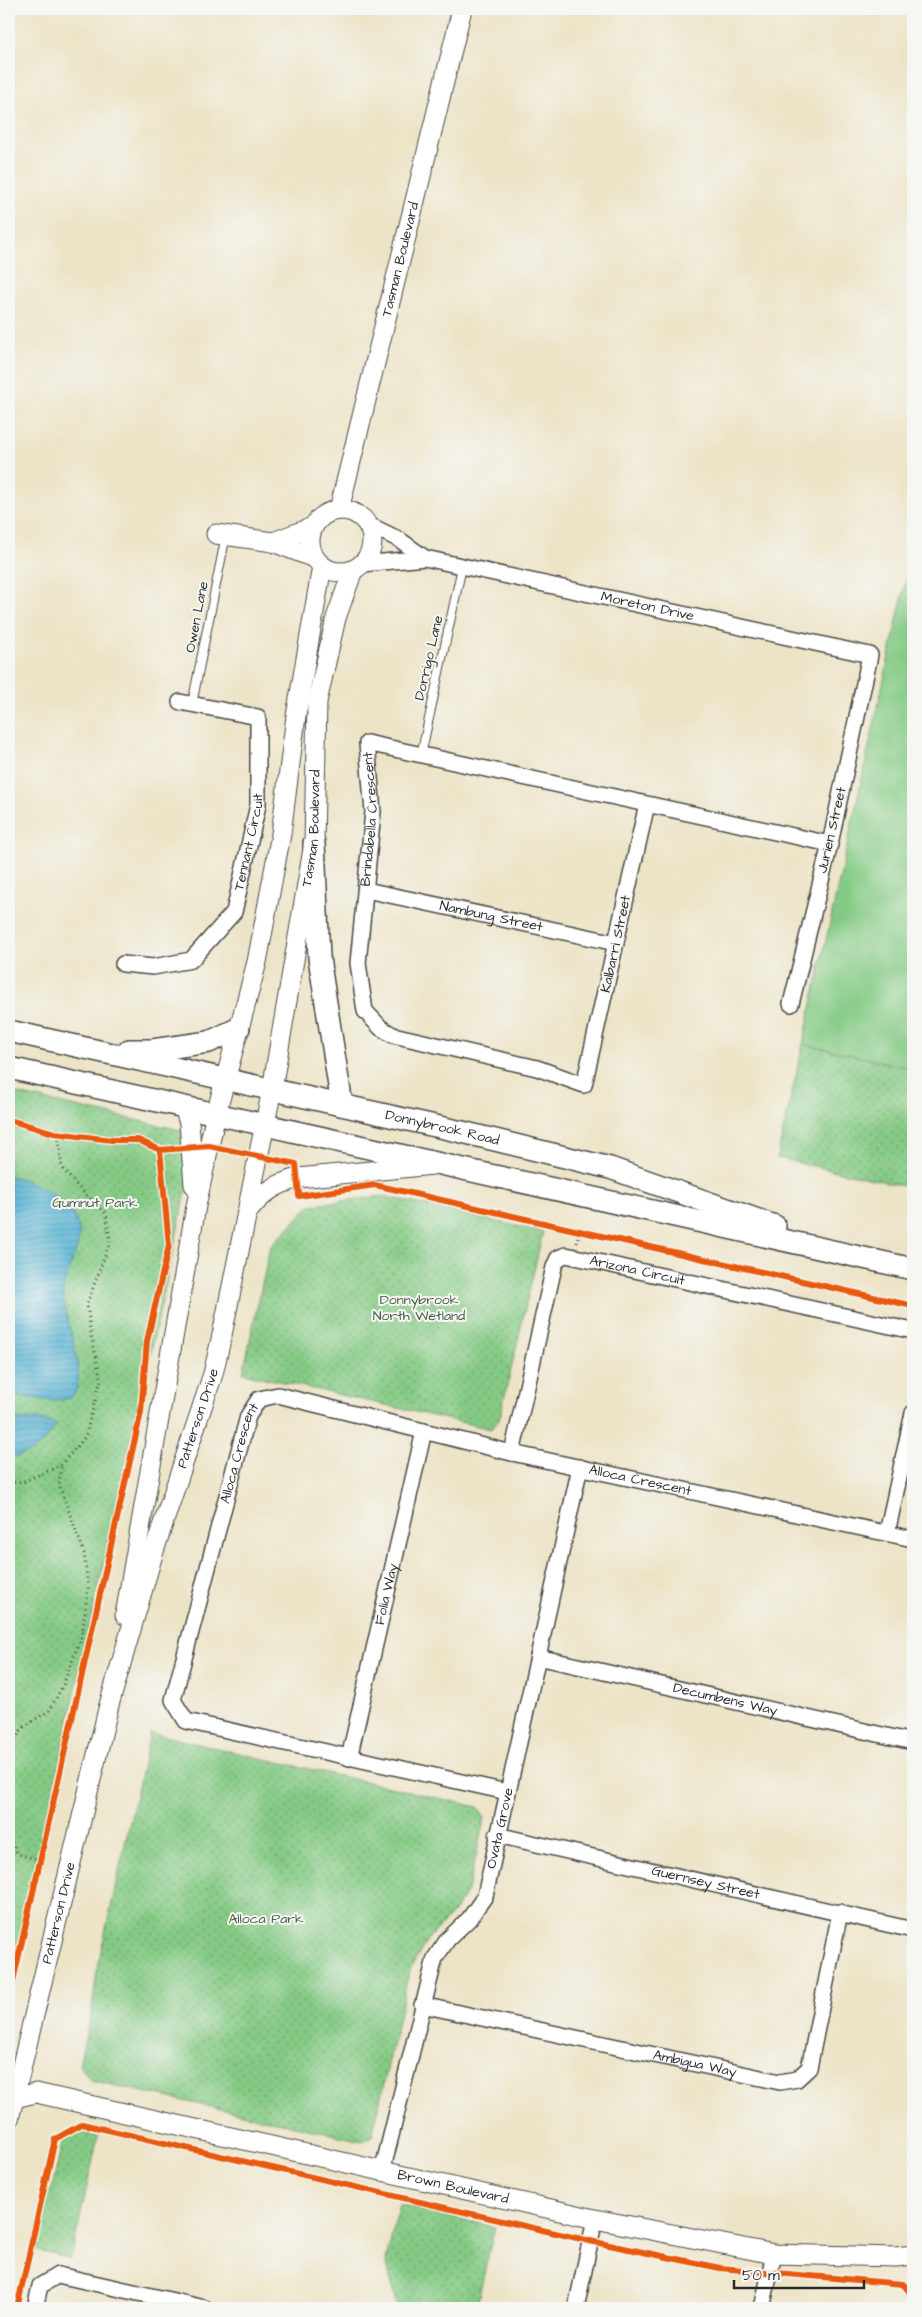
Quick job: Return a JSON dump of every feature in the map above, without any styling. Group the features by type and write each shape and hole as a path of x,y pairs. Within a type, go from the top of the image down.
{"main road":[{"path":"314,843 319,958 342,1105"},
{"path":"99,1051 152,1050 209,1042 239,1028"},
{"name":"Donnybrook Road","path":"9,1031 225,1078 610,1168 867,1258"},
{"name":"Donnybrook Road","path":"9,1068 913,1269"}],"street":[{"name":"Tasman Boulevard","path":"339,510 462,9"},
{"path":"221,534 273,542 318,562 342,572 357,567 368,555 372,545 371,534 367,524 350,511 339,510 319,518 313,527 310,548 318,562"},
{"name":"Moreton Drive","path":"367,524 400,540 425,558"},
{"path":"273,542 313,527"},
{"name":"Moreton Drive","path":"357,567 425,558 870,656"},
{"name":"Tasman Boulevard","path":"216,1114 257,962 281,834 318,562"},
{"name":"Tasman Boulevard","path":"266,1125 314,843 317,702 336,618 357,567"},
{"name":"Jurien Street","path":"791,1004 830,844 870,656"},
{"name":"Tennant Circuit","path":"123,964 153,967 191,960 234,912 258,805 258,717 186,703"},
{"name":"Brindabella Crescent","path":"584,1084 536,1068 393,1035 381,1028 365,1011 358,963 372,812 367,743 830,844"},
{"name":"Kalbarri Street","path":"584,1084 647,804"},
{"name":"Nambung Street","path":"366,890 616,943"},
{"path":"184,1107 189,1123 196,1206"},
{"name":"Patterson Drive","path":"109,1705 196,1206 216,1114"},
{"name":"Patterson Drive","path":"9,2119 11,2097 109,1705 153,1554 213,1374 266,1125"},
{"path":"248,1211 264,1193 279,1183 298,1178 444,1164"},
{"name":"Arizona Circuit","path":"512,1453 554,1267 558,1258 566,1255 913,1332"},
{"name":"Alloca Crescent","path":"507,1792 186,1721 174,1700 248,1416 259,1399 278,1395 512,1453 913,1539"},
{"path":"887,1533 913,1413"},
{"name":"Folia Way","path":"349,1758 424,1431"},
{"name":"Ovata Grove","path":"382,2172 435,1958 448,1939 469,1919 485,1896 497,1835 580,1468"},
{"name":"Decumbens Way","path":"538,1657 913,1742"},
{"name":"Guernsey Street","path":"497,1835 913,1930"},
{"name":"Ambigua Way","path":"422,2005 780,2082 797,2079 809,2068 840,1912"},
{"name":"Brown Boulevard","path":"11,2097 36,2093 595,2219 774,2254 907,2258"},
{"path":"576,2308 595,2219"},
{"path":"762,2308 774,2254"},
{"path":"35,2308 40,2286 58,2275 205,2308"}],"lane":[{"name":"Owen Lane","path":"186,703 221,534"},
{"name":"Dorrigo Lane","path":"420,755 462,567"}],"path":[{"path":"9,1483 25,1481 61,1465 85,1437 101,1380 91,1336 87,1304 110,1242 106,1213 77,1186 62,1168 56,1133 68,1135"},
{"path":"569,1229 589,1233"},
{"path":"9,1753 22,1728 50,1710 63,1685 82,1635 88,1588 84,1552 58,1485 61,1465"},
{"path":"9,1838 18,1854 40,1860"},
{"path":"38,1869 42,1850"}],"green space":[{"path":"913,548 913,1069 803,1044"},
{"path":"803,1044 913,1069 913,1188 777,1158"},
{"name":"Gumnut Park","path":"9,1092 199,1134 9,1990"},
{"name":"Donnybrook North Wetland","path":"383,1196 543,1232 499,1421 491,1429 243,1373 270,1247 310,1205"},
{"name":"Alloca Park","path":"150,1733 478,1807 485,1817 468,1890 453,1913 427,1940 409,1972 372,2136 362,2141 90,2080 79,2064 91,2015 98,1964"},
{"path":"77,2132 98,2137 71,2259 34,2250 44,2200 53,2185 62,2142"},
{"path":"399,2204 495,2227 476,2308 397,2308 386,2260"}],"water":[{"path":"9,1176 29,1182 59,1200 74,1216 78,1225 78,1241 66,1278 63,1295 75,1348 78,1376 77,1388 72,1396 67,1399 42,1400 9,1395"},
{"path":"37,1419 57,1424 47,1438 37,1447 26,1453 9,1458 9,1420"}],"cycle path":[{"path":"9,1120 54,1133 112,1140 138,1140 160,1150"},
{"path":"9,1999 141,1412 147,1341 169,1245 160,1150 209,1146 296,1164 299,1196 375,1185 913,1306"},
{"path":"17,2308 55,2139 82,2124 590,2241 720,2268 903,2284 913,2296"}]}
